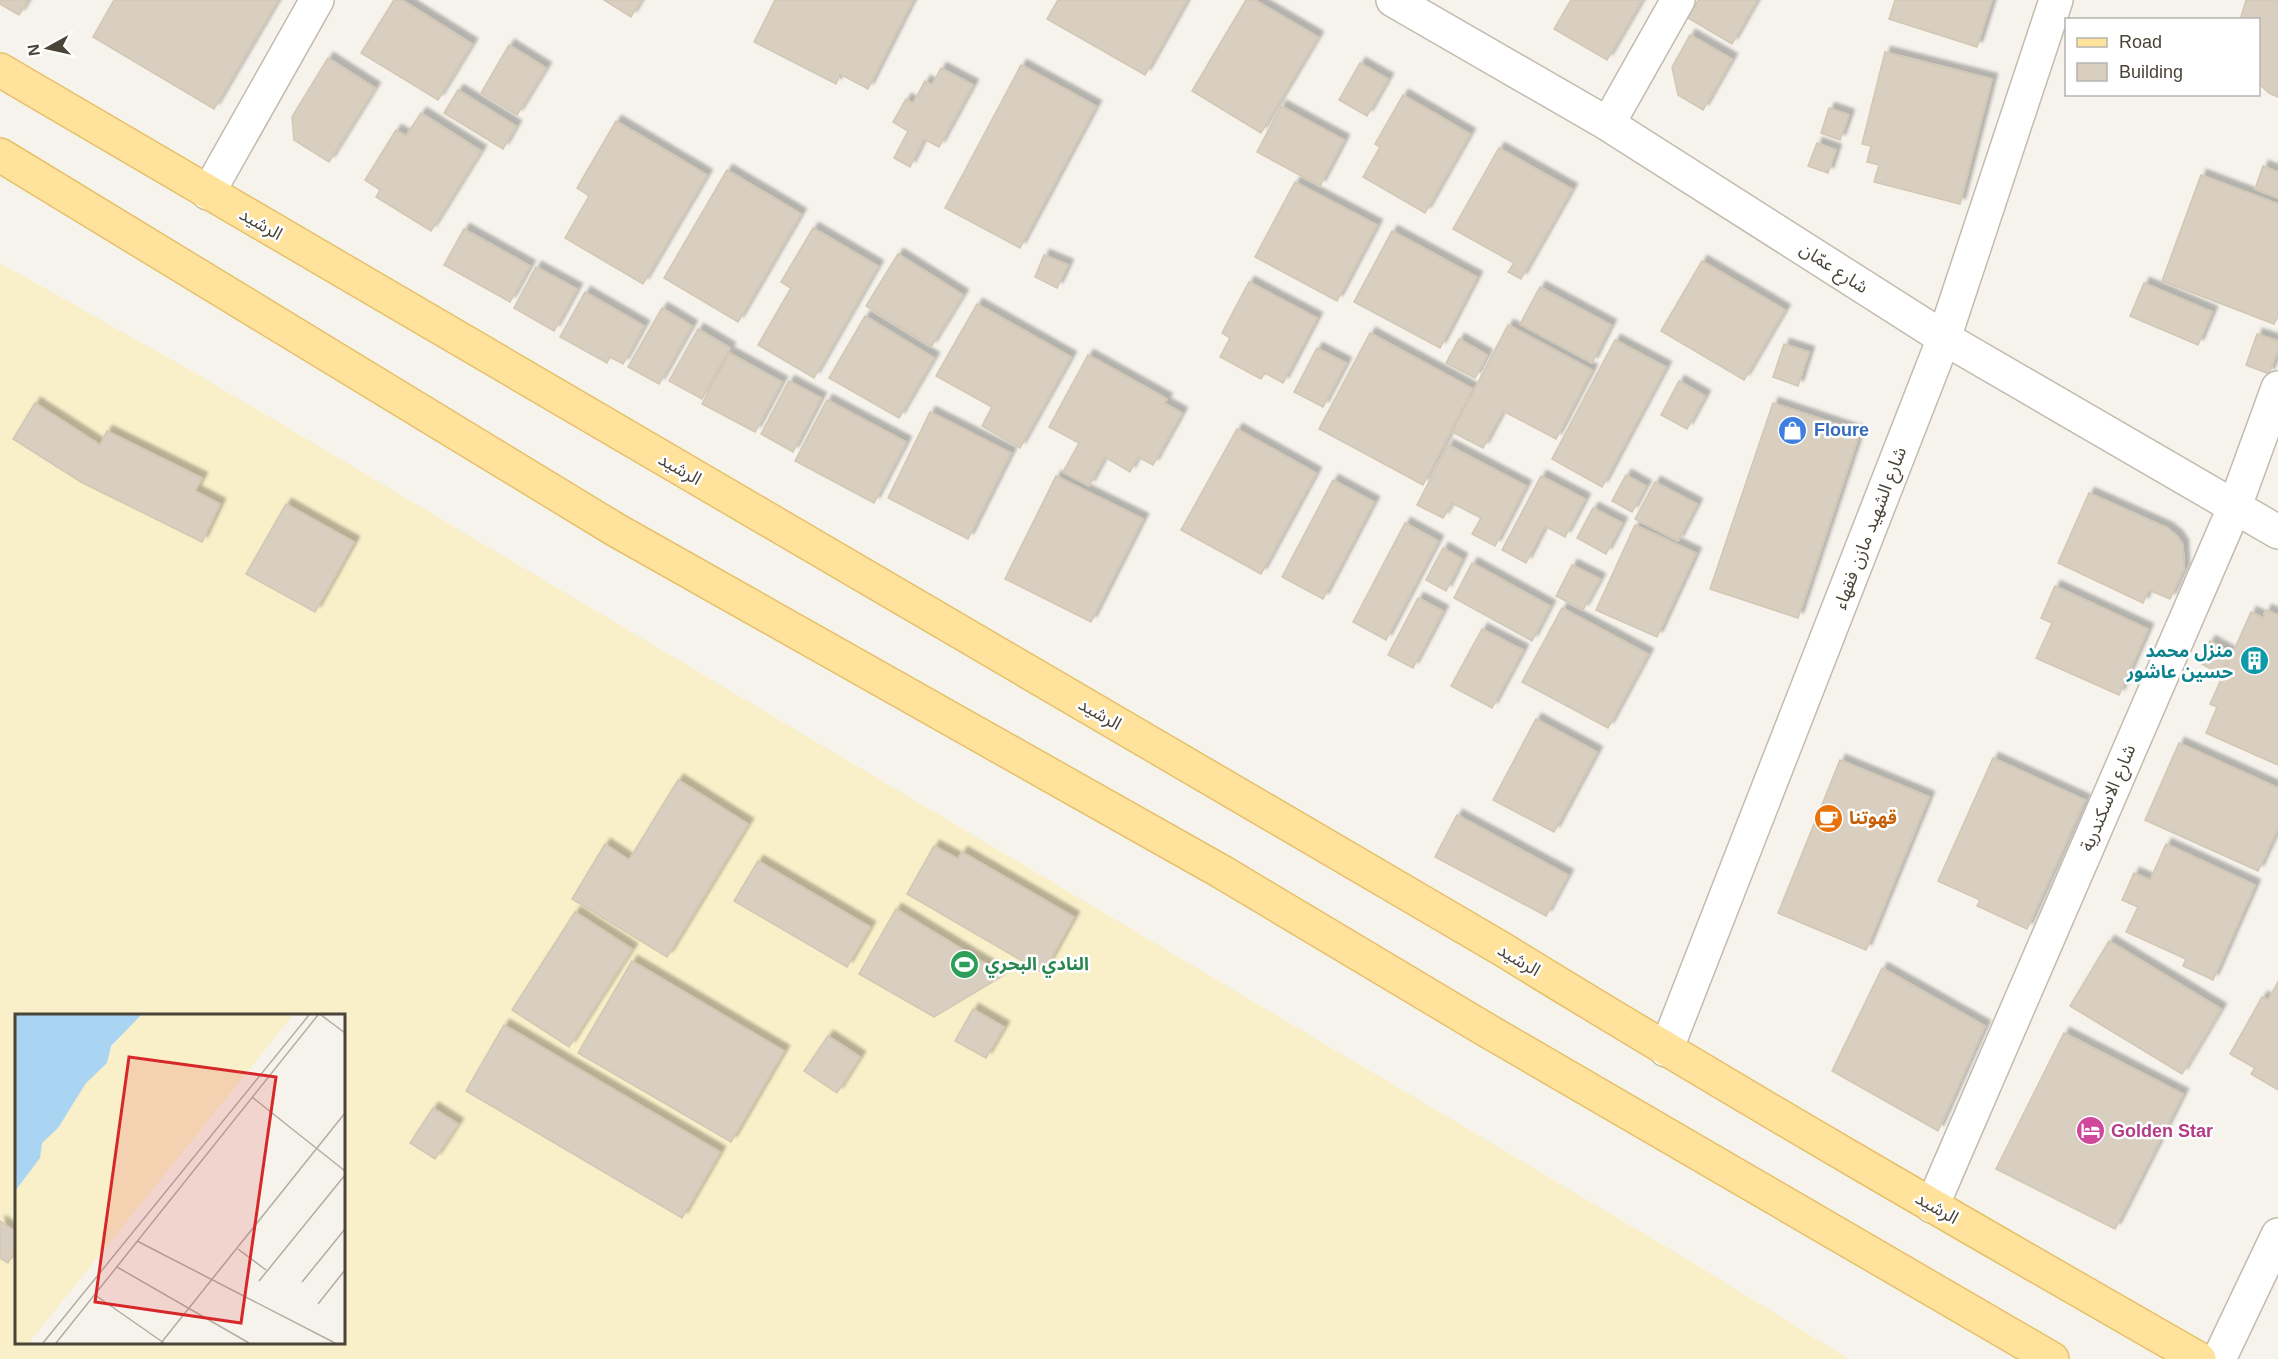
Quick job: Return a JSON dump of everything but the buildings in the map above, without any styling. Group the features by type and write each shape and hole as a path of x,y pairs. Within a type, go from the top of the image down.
{"main road":[{"name":"الرشيد","path":"0,70 1491,942 1666,1050 1932,1206 2199,1359"},
{"path":"0,155 616,530 1222,872 1483,1028 2052,1359"}],"street":[{"path":"208,192 317,0"},
{"name":"شارع عمّان","path":"1393,0 1608,124 1944,338 2278,532"},
{"path":"1608,124 1678,0"},
{"name":"شارع الشهيد مازن فقهاء","path":"1666,1050 1944,338 2056,0"},
{"name":"شارع الاسكندرية","path":"1932,1206 2235,506 2278,388"},
{"path":"2219,1359 2278,1235"}],"sand":[{"path":"0,263 197,374 1695,1264 1849,1359 0,1359"}],"place":[{"name":"Floure","path":"1793,430"},
{"name":"منزل محمد حسين عاشور","path":"2254,661"},
{"name":"قهوتنا","path":"1828,818"},
{"name":"النادي البحري","path":"964,964"},
{"name":"Golden Star","path":"2090,1131"}]}
